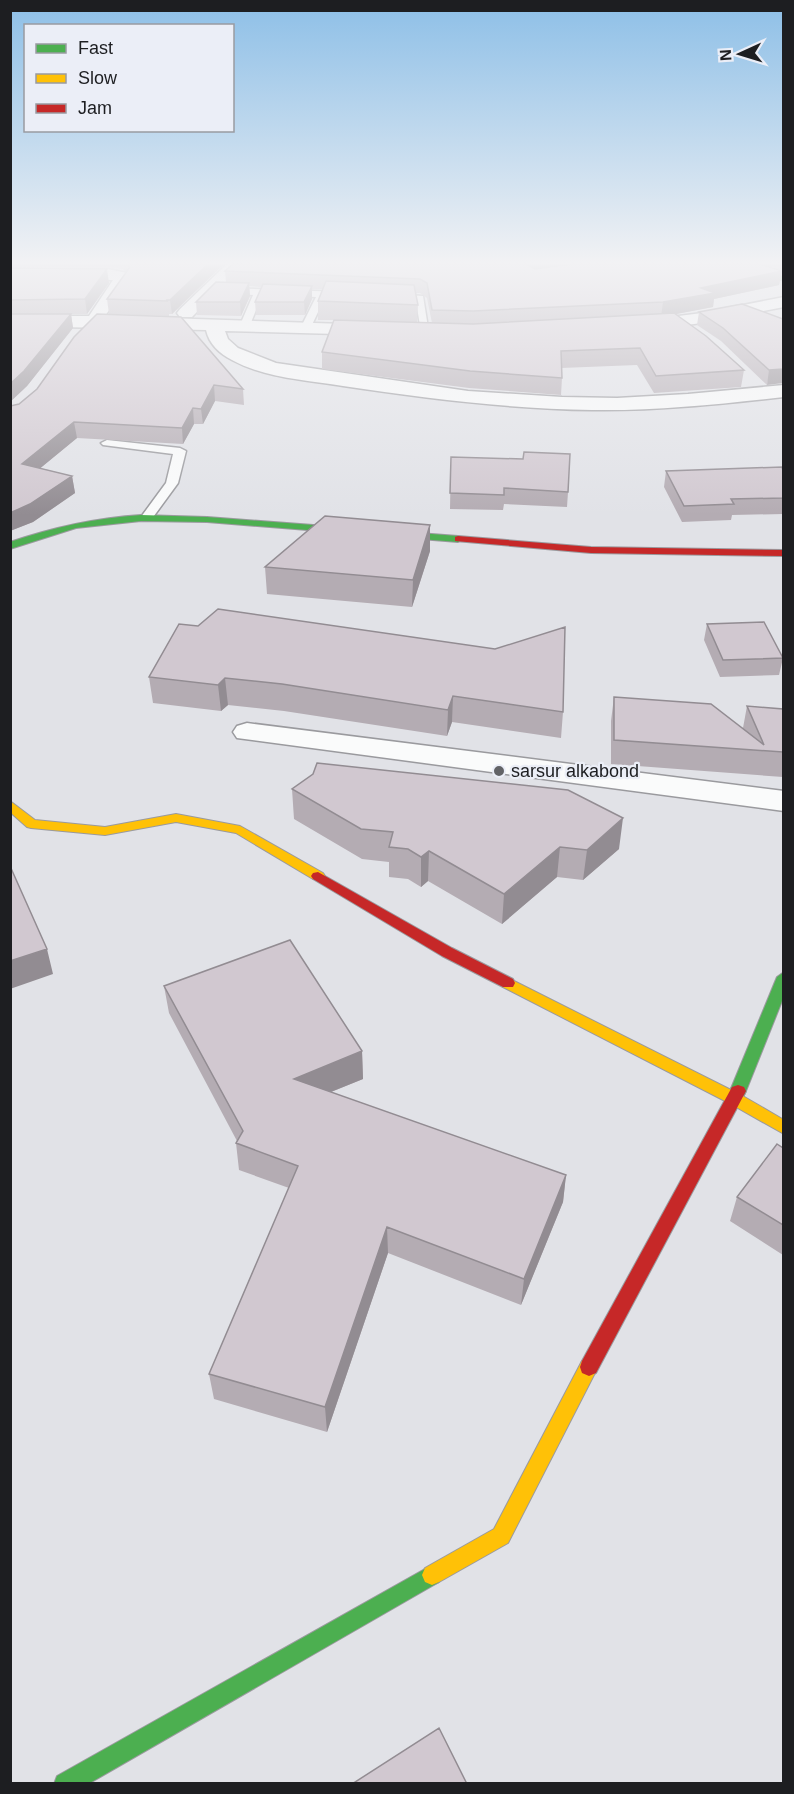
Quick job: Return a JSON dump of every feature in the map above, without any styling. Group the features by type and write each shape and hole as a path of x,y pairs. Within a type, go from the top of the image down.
{"street":[{"path":"226,348 251,361 305,373 417,392 511,400 593,404 686,402 783,391"},
{"path":"745,378 761,393"},
{"path":"10,546 75,525 110,518 167,516 591,550 783,553"},
{"path":"247,732 783,801"},
{"path":"10,805 31,824 105,831 176,818 240,830 447,952 735,1099 783,1128"},
{"path":"66,1784 501,1536 624,1299 735,1099 783,977"}],"lane":[{"path":"107,443 180,451 172,483 147,517"}],"building":[{"path":"10,348 43,348 24,371 10,384"},
{"path":"66,348 207,348 243,389 214,385 201,409 193,408 182,428 74,422 22,464 72,476 30,504 10,513 10,406 19,404 37,389"},
{"path":"324,348 719,348 744,370 656,376 640,348 561,351 562,378 470,371 322,352"},
{"path":"745,348 783,348 783,369 769,370"},
{"path":"524,452 570,454 568,492 504,488 504,495 450,493 451,457 523,459"},
{"path":"782,467 783,498 731,499 734,504 684,506 666,471"},
{"path":"325,516 430,525 413,580 265,567"},
{"path":"218,609 495,649 565,627 563,712 453,696 448,710 282,684 225,678 218,685 149,677 179,624 198,626"},
{"path":"764,622 783,658 723,660 707,624"},
{"path":"614,697 711,704 764,745 747,706 783,709 783,752 614,740"},
{"path":"317,763 568,790 623,818 587,850 560,847 504,894 429,851 421,857 408,849 389,847 393,832 361,829 292,789 313,774"},
{"path":"10,866 47,949 10,961"},
{"path":"290,940 362,1051 294,1079 566,1175 524,1279 387,1227 325,1407 209,1374 298,1166 236,1143 243,1131 164,986"},
{"path":"777,1144 783,1148 783,1225 737,1197"},
{"path":"439,1728 467,1784 352,1784"}],"traffic: fast":[{"path":"10,546 76,525 141,518 207,519 458,539"},
{"path":"738,1091 784,977"},
{"path":"65,1784 432,1575"}],"traffic: slow":[{"path":"10,805 31,824 105,831 176,818 240,830 318,876"},
{"path":"508,983 735,1099 784,1128"},
{"path":"432,1575 501,1536 589,1367"}],"traffic: jam":[{"path":"458,539 591,550 784,553"},
{"path":"318,876 447,952 508,983"},
{"path":"589,1367 738,1091"}],"place":[{"name":"sarsur alkabond","path":"499,771"}]}
